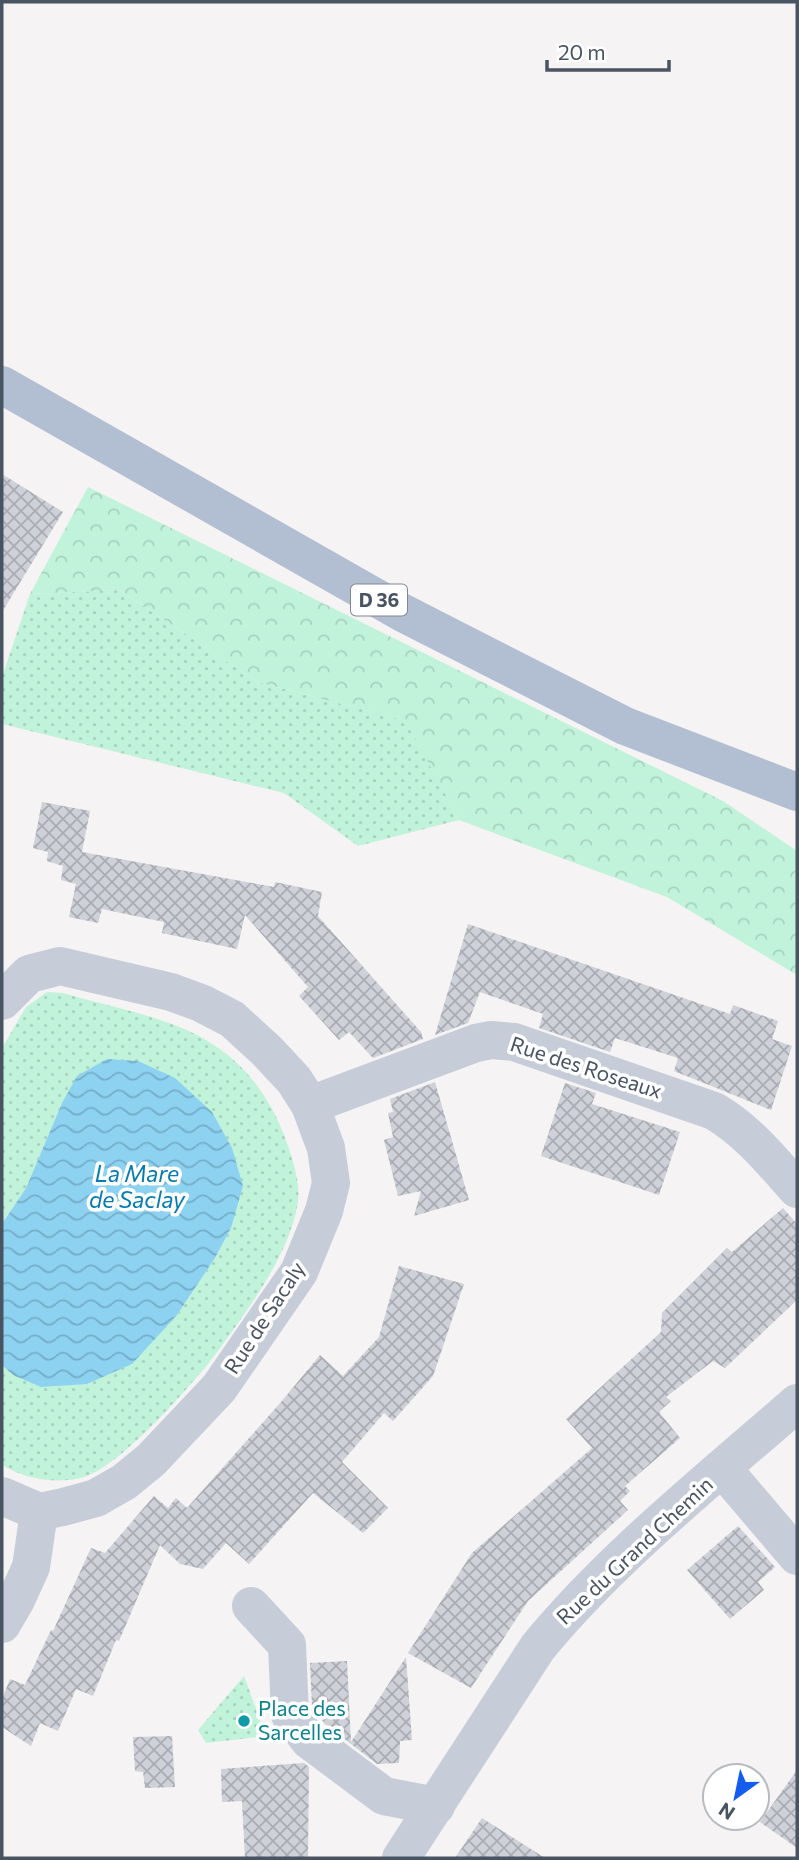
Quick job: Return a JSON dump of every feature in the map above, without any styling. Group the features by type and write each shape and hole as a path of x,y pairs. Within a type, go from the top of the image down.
{"main road":[{"name":"D 36","path":"2,385 403,613 625,726 789,793"}],"street":[{"name":"Rue de Sacaly","path":"2,1001 29,974 60,966 171,992 232,1019 294,1080 310,1105 326,1149 331,1183 324,1211 299,1272 219,1388 151,1460 124,1482 96,1498 39,1512"},
{"name":"Rue des Roseaux","path":"310,1105 476,1043 491,1040 514,1042 714,1111 736,1124 797,1189"},
{"name":"Rue du Grand Chemin","path":"401,1858 538,1647 556,1624 605,1575 797,1403"},
{"path":"723,1469 797,1556"},
{"path":"2,1496 39,1512 31,1567 2,1624"},
{"path":"251,1606 287,1645 290,1715 309,1740 384,1796 436,1806"}],"green space":[{"path":"88,487 723,801 797,851 797,975 667,897 459,820 406,721 258,682 119,590 30,594"},
{"path":"119,590 258,682 407,721 459,820 358,846 284,793 2,724 2,677 30,594"},
{"path":"47,992 63,993 164,1021 195,1034 229,1056 256,1084 276,1117 293,1161 298,1194 292,1226 276,1264 254,1300 207,1365 156,1422 117,1457 84,1477 63,1480 31,1477 2,1465 2,1365 13,1375 177,1315 215,1258 231,1228 62,1103 26,1188 2,1224 2,1048 26,1007"},
{"path":"244,1676 266,1736 206,1743 198,1730"}],"water":[{"name":"La Mare de Saclay","path":"107,1059 138,1061 175,1078 212,1112 232,1148 243,1186 231,1228 215,1258 177,1315 132,1364 87,1384 41,1387 13,1375 2,1365 2,1224 26,1188 62,1103 77,1076"}],"building":[{"path":"2,474 63,512 2,612"},
{"path":"42,802 90,811 82,852 274,887 275,882 322,892 318,916 421,1032 423,1039 373,1058 349,1032 339,1040 299,996 308,987 245,915 237,949 162,933 164,922 102,909 98,923 69,917 76,884 61,880 63,866 47,861 48,852 33,848"},
{"path":"468,924 730,1014 733,1005 778,1021 772,1039 792,1046 771,1110 674,1071 678,1058 615,1038 610,1052 539,1028 543,1014 480,992 468,1023 435,1035"},
{"path":"435,1082 469,1200 414,1216 421,1191 398,1196 384,1140 393,1137 388,1113 393,1112 390,1099"},
{"path":"565,1083 596,1093 592,1104 680,1132 659,1195 541,1156"},
{"path":"783,1208 797,1224 797,1300 725,1368 713,1361 666,1397 671,1401 659,1412 680,1438 625,1486 630,1491 620,1501 628,1510 528,1601 471,1688 408,1653 472,1553 592,1448 566,1419 661,1332 662,1313 727,1248 732,1252"},
{"path":"399,1266 464,1284 433,1376 393,1421 384,1413 342,1462 388,1508 363,1533 313,1493 249,1564 226,1543 203,1569 180,1564 160,1545 93,1696 76,1689 58,1731 40,1723 31,1746 2,1727 2,1699 10,1679 25,1685 91,1548 105,1553 154,1496 168,1508 176,1498 187,1508 320,1355 343,1376 379,1337"},
{"path":"738,1526 775,1567 758,1582 764,1590 730,1619 687,1570"},
{"path":"406,1657 412,1740 400,1741 399,1763 377,1764 325,1724 312,1707 310,1663 347,1661 351,1742"},
{"path":"172,1736 175,1787 145,1788 143,1772 135,1771 133,1737"},
{"path":"304,1763 309,1767 308,1858 245,1858 242,1801 222,1802 221,1769"},
{"path":"797,1770 797,1848 771,1830 771,1807"},
{"path":"482,1818 545,1858 455,1858"}],"place":[{"name":"Place des Sarcelles","path":"244,1721"}]}
